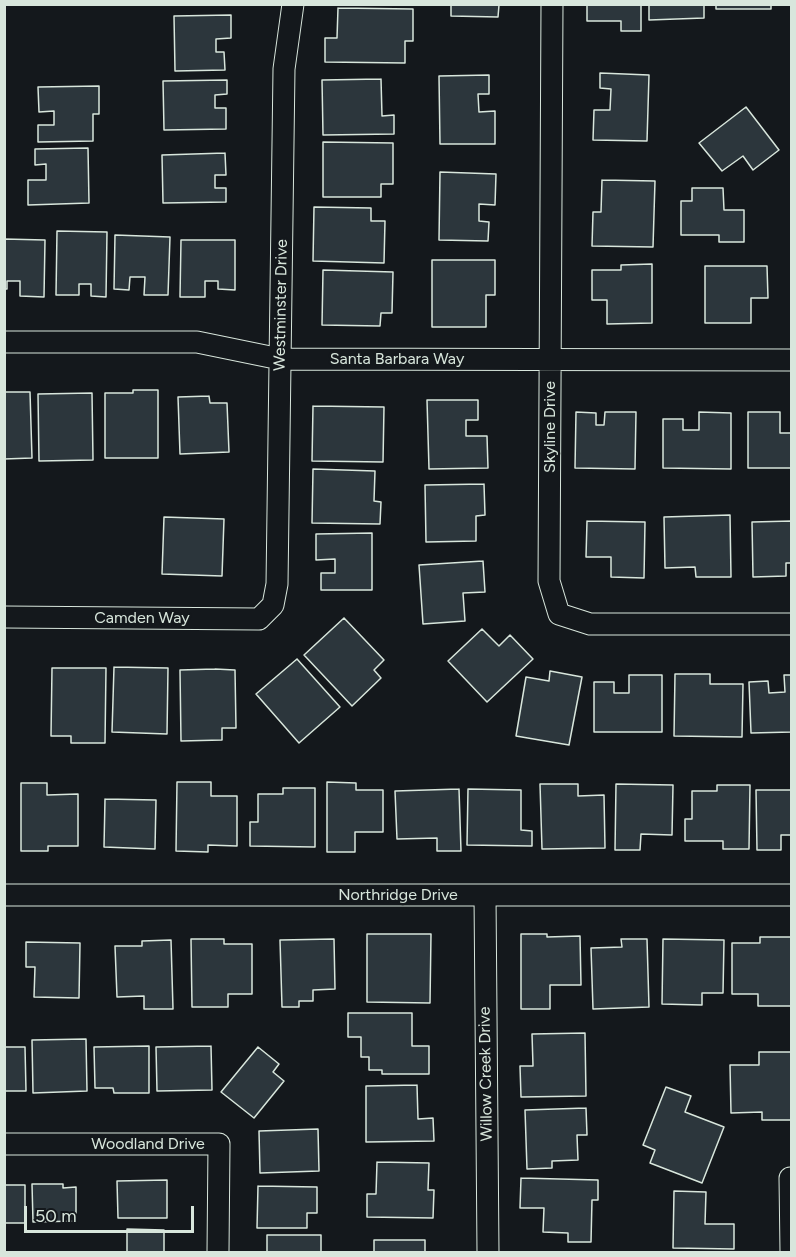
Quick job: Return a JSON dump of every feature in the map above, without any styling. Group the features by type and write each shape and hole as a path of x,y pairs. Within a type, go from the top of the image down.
{"street":[{"name":"Westminster Drive","path":"273,605 277,584 284,69 293,4"},
{"name":"Skyline Drive","path":"552,4 549,581 559,614 590,624 792,624"},
{"name":"Santa Barbara Way","path":"4,342 197,342 280,359 792,360"},
{"name":"Camden Way","path":"4,617 260,619 273,605"},
{"name":"Northridge Drive","path":"4,895 792,895"},
{"name":"Willow Creek Drive","path":"485,895 488,1252"},
{"name":"Woodland Drive","path":"4,1143 219,1143 218,1252"},
{"path":"790,1178 791,1252"}],"building":[{"path":"451,4 502,4 499,5 498,17 451,16"},
{"path":"587,4 641,4 641,31 621,31 621,21 587,21"},
{"path":"649,4 704,4 704,18 649,20"},
{"path":"716,4 771,4 771,9 716,9"},
{"path":"338,8 413,9 413,41 405,41 405,63 325,62 325,38 337,38"},
{"path":"231,15 231,38 216,39 216,52 224,52 225,70 175,71 174,16"},
{"path":"600,73 649,75 647,141 593,140 594,110 610,110 611,89 600,88"},
{"path":"489,75 489,94 478,94 479,112 495,111 495,144 440,144 439,76"},
{"path":"381,79 382,116 394,115 394,134 323,135 322,80"},
{"path":"227,80 227,94 215,95 215,108 226,108 226,129 164,130 163,81"},
{"path":"99,86 99,114 93,114 93,141 38,142 38,125 54,125 54,111 39,112 38,87"},
{"path":"746,107 779,150 753,170 743,156 722,171 699,143"},
{"path":"323,142 393,143 393,184 381,184 381,197 323,197"},
{"path":"88,148 89,203 28,205 28,180 46,180 46,164 35,165 35,149"},
{"path":"225,153 226,175 215,175 215,188 226,188 226,202 163,203 162,155"},
{"path":"440,172 496,174 495,205 479,204 479,221 489,222 488,241 439,240"},
{"path":"602,180 655,181 653,247 592,246 593,212 601,212"},
{"path":"692,188 723,188 724,210 744,210 744,242 719,242 719,235 681,235 681,201 692,201"},
{"path":"314,207 371,208 371,221 385,221 384,263 313,261"},
{"path":"57,231 107,232 106,297 91,296 91,284 79,284 79,295 56,295"},
{"path":"115,235 170,237 168,295 144,295 145,277 130,277 129,290 114,289"},
{"path":"4,239 45,240 44,297 20,296 20,281 7,281 7,289 4,289"},
{"path":"181,240 235,240 235,290 218,289 218,281 205,281 205,297 180,297"},
{"path":"432,260 495,260 495,295 486,295 486,327 432,327"},
{"path":"652,264 652,323 607,324 607,300 592,300 592,270 621,270 621,265"},
{"path":"705,266 767,266 768,298 751,298 751,323 705,323"},
{"path":"323,270 393,272 392,313 381,313 380,326 322,325"},
{"path":"133,390 158,390 158,458 105,458 105,393 133,393"},
{"path":"4,392 30,392 32,458 4,459"},
{"path":"92,393 93,460 39,461 38,394"},
{"path":"209,396 210,403 227,403 229,452 180,454 178,397"},
{"path":"427,400 478,400 478,420 466,420 466,436 487,436 488,468 429,469"},
{"path":"313,406 384,407 383,462 312,461"},
{"path":"576,412 596,413 596,425 604,425 605,412 636,412 635,469 575,468"},
{"path":"699,412 731,413 731,469 663,468 663,419 683,419 683,430 699,430"},
{"path":"748,412 780,412 780,433 792,433 792,468 748,468"},
{"path":"313,469 375,471 374,501 381,502 380,524 312,523"},
{"path":"484,484 485,515 476,516 476,541 426,542 425,485"},
{"path":"730,515 731,577 696,577 695,567 665,568 664,517"},
{"path":"164,517 224,519 222,576 162,574"},
{"path":"587,521 645,522 644,578 611,577 611,557 586,557"},
{"path":"792,521 792,563 786,563 786,576 753,577 752,522"},
{"path":"372,533 372,590 321,590 321,573 335,573 335,559 316,560 316,534"},
{"path":"483,561 485,592 463,593 465,621 423,624 419,565"},
{"path":"344,618 384,660 374,670 381,678 352,706 304,655"},
{"path":"482,629 499,646 510,635 533,659 487,702 448,661"},
{"path":"297,659 340,707 299,743 256,694"},
{"path":"114,667 168,668 167,734 112,732"},
{"path":"52,668 106,668 105,743 71,743 71,736 51,736"},
{"path":"180,670 235,670 236,728 222,728 222,740 181,741"},
{"path":"550,671 582,677 569,745 516,736 526,677 549,681"},
{"path":"675,674 710,674 710,684 743,684 742,737 674,736"},
{"path":"629,675 662,675 662,732 594,732 594,682 614,682 614,693 629,693"},
{"path":"784,675 792,675 792,732 751,733 749,682 768,681 769,693 785,692"},
{"path":"177,782 211,782 211,796 237,796 237,846 208,845 208,852 176,851"},
{"path":"327,782 356,783 356,790 383,790 383,832 355,832 355,852 327,852"},
{"path":"21,783 47,783 47,795 78,794 78,846 48,846 48,851 21,851"},
{"path":"540,784 578,784 578,796 604,795 605,848 542,849"},
{"path":"616,784 673,785 672,835 641,834 640,850 615,850"},
{"path":"717,785 750,785 749,849 723,849 723,841 685,841 685,819 692,819 692,791 717,791"},
{"path":"283,788 315,788 315,847 250,846 250,822 258,822 258,794 283,794"},
{"path":"459,789 461,851 437,851 437,838 397,839 395,791"},
{"path":"468,789 521,790 521,830 532,831 532,846 467,845"},
{"path":"756,790 792,790 792,835 781,835 781,850 757,850"},
{"path":"105,799 156,800 155,849 104,847"},
{"path":"367,934 431,934 430,1003 367,1002"},
{"path":"521,934 547,934 547,937 580,936 581,985 550,985 550,1009 521,1009"},
{"path":"760,937 792,937 792,1006 758,1006 758,994 732,994 732,943 760,943"},
{"path":"191,939 224,939 224,944 252,944 252,994 228,994 228,1007 192,1007"},
{"path":"334,939 335,989 313,990 313,1001 299,1001 299,1007 282,1007 280,940"},
{"path":"621,939 647,939 649,1007 593,1009 591,948 622,947"},
{"path":"663,939 724,940 723,993 702,993 702,1005 662,1004"},
{"path":"171,940 173,1009 144,1009 144,996 117,997 115,946 142,946 142,941"},
{"path":"26,942 80,943 79,998 34,997 35,967 26,967"},
{"path":"348,1013 412,1013 412,1046 429,1046 429,1074 382,1074 382,1070 369,1070 369,1057 361,1057 361,1037 348,1037"},
{"path":"585,1033 586,1096 521,1097 520,1066 533,1066 532,1034"},
{"path":"86,1039 87,1091 33,1093 32,1040"},
{"path":"149,1046 149,1093 114,1093 113,1088 95,1088 94,1047"},
{"path":"211,1046 212,1090 157,1091 156,1047"},
{"path":"4,1047 25,1047 26,1091 4,1091"},
{"path":"258,1047 279,1064 273,1072 284,1081 254,1118 221,1092"},
{"path":"759,1052 791,1052 792,1120 762,1120 762,1112 731,1113 730,1065 759,1065"},
{"path":"417,1085 418,1119 433,1118 434,1141 366,1142 366,1086"},
{"path":"666,1087 691,1096 685,1112 724,1127 702,1183 650,1163 655,1150 643,1145"},
{"path":"586,1108 587,1135 577,1135 578,1160 552,1161 552,1168 527,1169 525,1110"},
{"path":"318,1129 319,1171 260,1173 259,1131"},
{"path":"377,1162 429,1163 428,1190 434,1190 433,1218 367,1217 367,1194 376,1194"},
{"path":"521,1178 598,1180 598,1200 592,1200 591,1242 568,1242 568,1233 543,1232 544,1208 520,1208"},
{"path":"167,1180 167,1218 118,1218 117,1181"},
{"path":"32,1184 63,1184 63,1188 76,1187 76,1221 33,1222"},
{"path":"4,1185 25,1185 25,1223 4,1223"},
{"path":"258,1186 317,1187 317,1213 307,1213 307,1228 257,1228"},
{"path":"674,1191 706,1192 705,1224 734,1224 734,1249 673,1248"},
{"path":"127,1229 164,1230 164,1252 127,1252"},
{"path":"267,1235 321,1235 321,1252 267,1252"},
{"path":"374,1240 425,1240 425,1252 374,1252"}]}
